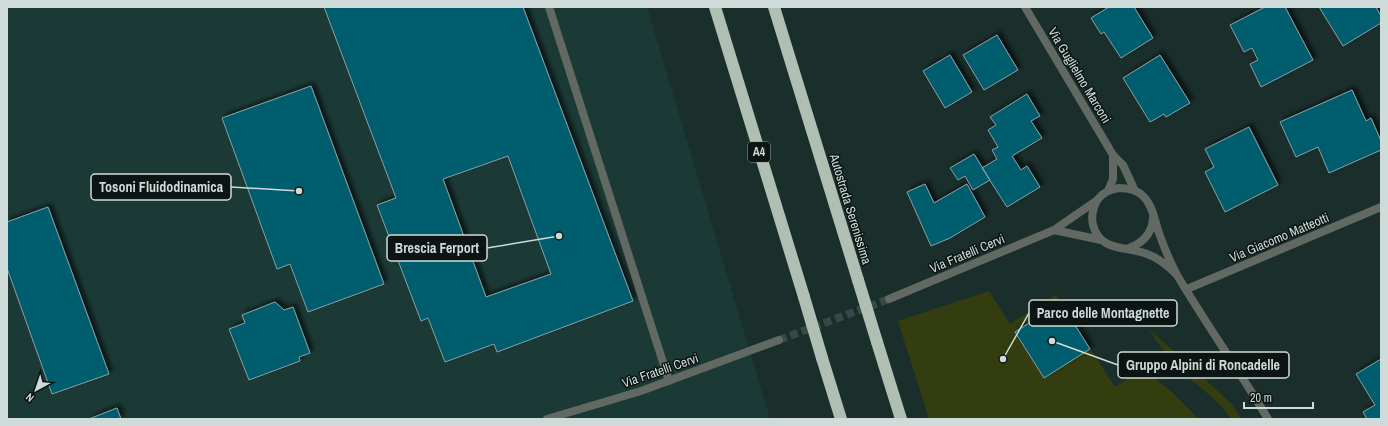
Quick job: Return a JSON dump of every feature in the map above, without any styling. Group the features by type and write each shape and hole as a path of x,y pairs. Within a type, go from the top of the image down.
{"highway":[{"name":"A4","path":"715,7 841,419"},
{"name":"Autostrada Serenissima","path":"774,7 901,419"}],"street":[{"path":"549,7 669,381"},
{"name":"Via Guglielmo Marconi","path":"1025,7 1114,155 1123,165 1135,190 1144,197 1150,205 1168,255 1177,274 1268,419"},
{"path":"1101,240 1094,231 1092,221 1093,211 1097,201 1108,191 1113,173 1114,155"},
{"path":"1108,191 1126,188 1135,190"},
{"name":"Via Fratelli Cervi","path":"889,299 1054,230 1097,201"},
{"name":"Via Giacomo Matteotti","path":"1187,290 1381,207"},
{"path":"1126,249 1139,244 1149,234 1153,216"},
{"path":"1054,230 1101,240"},
{"name":"Via Guglielmo Marconi","path":"1101,240 1116,249 1126,249 1154,257 1169,266 1177,274"},
{"name":"Via Fratelli Cervi","path":"547,419 669,381 779,340"}],"shaded area":[{"path":"7,7 647,7 770,419 7,419"}],"green space":[{"path":"989,291 1010,324 1056,295 1115,387 1143,369 1172,392 1199,419 929,419 898,321"},
{"path":"1148,328 1232,404 1241,419 1231,419 1217,402 1189,378 1157,342"}],"building":[{"path":"324,7 523,7 633,301 497,352 494,344 445,362 428,318 421,321 377,205 396,198","holes":["508,156 551,274 486,297 443,179"]},
{"path":"1109,7 1134,7 1153,38 1121,58 1104,32 1101,34 1091,18"},
{"path":"1265,7 1285,7 1313,60 1261,87 1250,64 1258,60 1252,48 1244,52 1230,25"},
{"path":"1319,7 1376,7 1381,16 1381,23 1343,46"},
{"path":"997,35 1018,70 984,90 963,55"},
{"path":"950,55 972,92 945,108 923,71"},
{"path":"1160,55 1190,103 1166,117 1164,114 1150,122 1123,78"},
{"path":"311,86 384,284 308,312 290,264 277,269 222,118"},
{"path":"1352,90 1366,121 1371,118 1381,141 1381,150 1329,173 1318,147 1296,157 1280,122"},
{"path":"1027,94 1040,116 1031,121 1042,138 1012,156 1021,170 1027,166 1040,187 1007,207 982,168 997,159 992,150 998,147 988,130 996,125 990,117"},
{"path":"1249,127 1278,185 1225,212 1205,172 1214,167 1205,149"},
{"path":"974,154 990,180 973,190 965,176 958,180 950,168"},
{"path":"925,184 934,203 967,184 985,217 950,238 931,246 907,192"},
{"path":"48,207 109,374 52,394 7,268 7,222"},
{"path":"275,302 284,310 293,307 310,353 299,357 300,361 249,380 229,329 245,323 242,315"},
{"path":"1061,303 1090,349 1044,378 1015,332"},
{"path":"1381,359 1381,419 1367,419 1363,412 1375,405 1356,374"},
{"path":"117,408 121,419 89,419"}],"tunnel":[{"path":"779,340 889,299"}],"place":[{"name":"Tosoni Fluidodinamica","path":"299,191"},
{"name":"Brescia Ferport","path":"559,236"},
{"name":"Gruppo Alpini di Roncadelle","path":"1052,341"},
{"name":"Parco delle Montagnette","path":"1003,359"}]}
